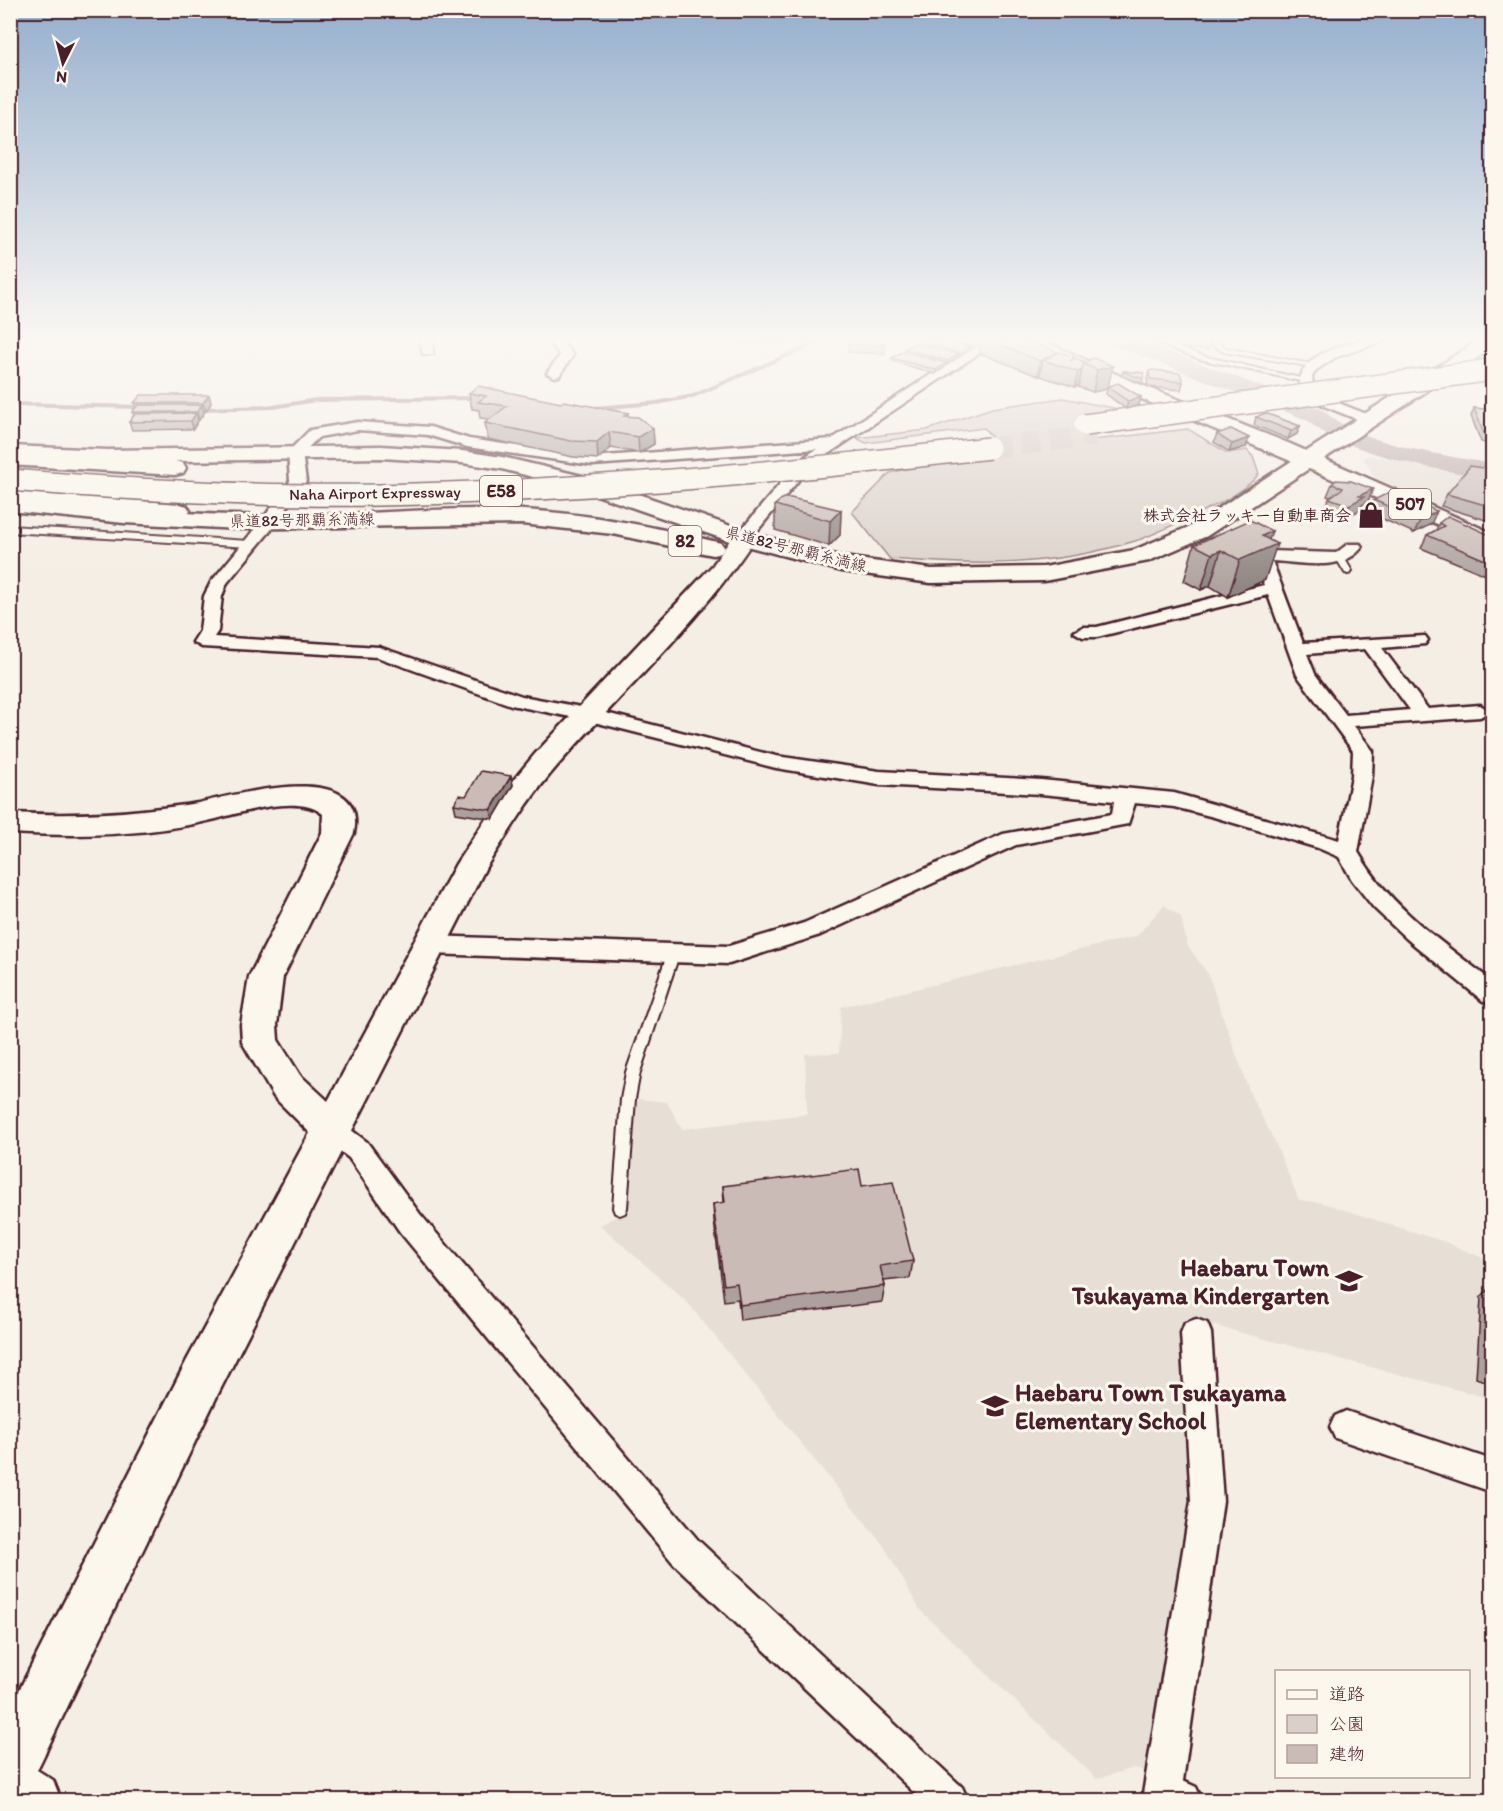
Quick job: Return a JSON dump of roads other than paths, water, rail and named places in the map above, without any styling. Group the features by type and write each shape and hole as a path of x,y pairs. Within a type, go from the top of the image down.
{"main road":[{"path":"1128,425 1091,430 1135,425"},
{"name":"507","path":"1222,425 1318,464 1492,541"},
{"name":"県道82号那覇糸満線","path":"10,504 148,518 269,522 477,516 552,519 739,545 896,572 983,577 1044,574 1140,556 1172,544 1318,464 1370,426"},
{"name":"Naha Airport Expressway","path":"10,480 258,494 384,494 516,490 650,482 985,443"},
{"name":"県道82号那覇糸満線","path":"10,452 108,456 295,452 423,453 502,463 587,484 739,545 836,576 904,587 966,592 1019,592 1079,586 1133,575 1187,558 1251,524"},
{"path":"10,459 175,468 376,473 609,468 895,454"},
{"path":"10,497 179,511 296,512 565,499 731,485 895,454"},
{"name":"Naha Airport Expressway","path":"10,470 172,480 369,484 542,479 895,454"},
{"name":"県道82号那覇糸満線","path":"1287,501 1318,464"},
{"path":"10,1767 202,1378 472,864 517,796 586,714 722,570 739,545"},
{"path":"10,823 94,825 192,814 264,798 308,797 326,801 337,809 341,820 338,833 266,977 259,1024 260,1042 287,1086 333,1131"},
{"path":"10,1785 33,1800"}],"street":[{"path":"739,545 805,463 864,425"},
{"path":"836,443 592,461 467,443 430,431 358,426 315,433 295,452 298,481 269,522 219,582 213,596 209,631 202,642 379,652 507,698 586,714 776,762 879,778 1041,787 1174,800 1218,811 1326,843 1347,852 1360,875 1382,902 1415,933 1492,994"},
{"path":"1251,524 1252,533 1263,556 1306,675 1363,751 1362,776 1347,852"},
{"path":"1263,556 1344,565 1354,547"},
{"path":"1083,632 1097,632 1209,605 1250,592 1275,589"},
{"path":"1296,649 1419,640"},
{"path":"1370,644 1423,715"},
{"path":"1341,721 1480,711"},
{"path":"430,945 673,955 729,955 812,929 1011,838 1121,819 1126,795"},
{"path":"333,1131 358,1150 410,1223 686,1552 949,1800"},
{"path":"1169,1798 1207,1501 1196,1333"},
{"path":"1346,1427 1492,1476"}],"lane":[{"path":"10,529 249,544"},
{"path":"620,1208 628,1099 633,1072 673,955"}],"waterway":[{"path":"1325,425 1368,443 1396,451 1492,471"}],"tunnel":[{"path":"989,448 1096,436"}],"place":[{"name":"株式会社ラッキー自動車商会","path":"1371,515"},
{"name":"Haebaru Town Tsukayama Kindergarten","path":"1349,1281"},
{"name":"Haebaru Town Tsukayama Elementary School","path":"995,1406"}]}
